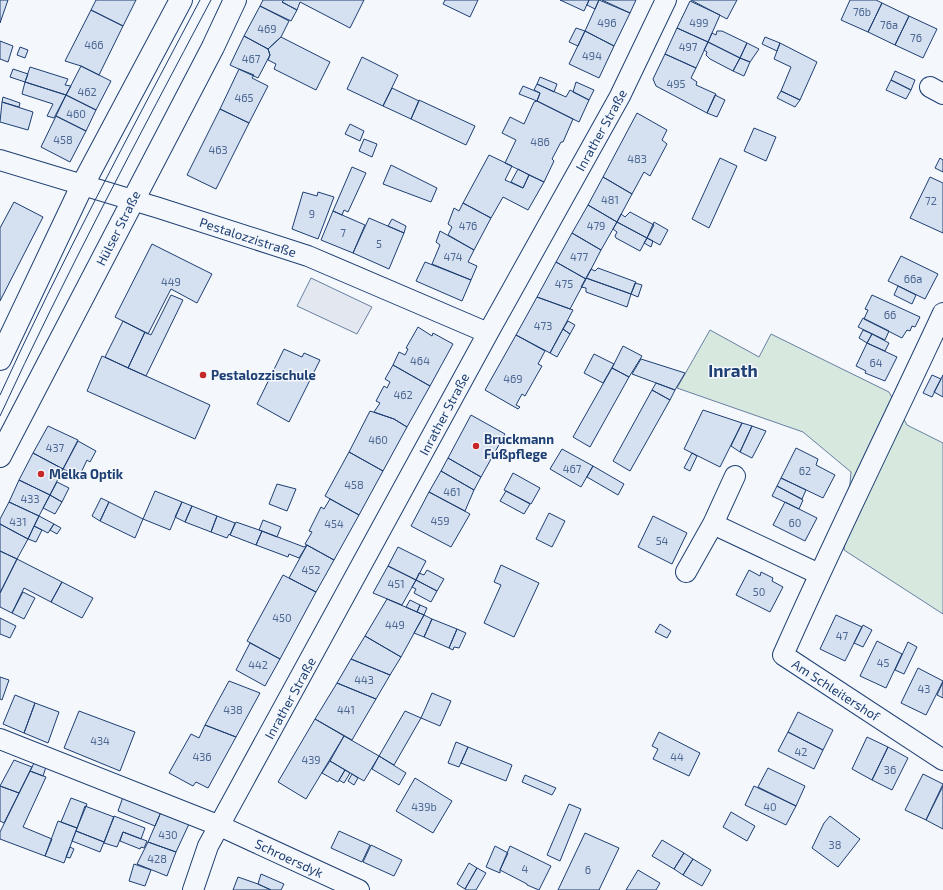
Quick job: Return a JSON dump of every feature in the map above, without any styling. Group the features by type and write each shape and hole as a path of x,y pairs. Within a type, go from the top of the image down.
{"street":[{"path":"0,359 82,186 181,0"},
{"name":"Hülser Straße","path":"0,456 213,47 235,0"},
{"name":"Inrather Straße","path":"193,890 208,846 488,333 620,96 666,0"},
{"name":"Pestalozzistraße","path":"0,160 308,256 488,333"},
{"name":"Am Schleitershof","path":"943,313 938,336 819,574 783,655 943,760"},
{"path":"686,572 713,524 735,476"},
{"path":"713,524 819,574"},
{"path":"0,739 52,758 220,826"},
{"name":"Schroersdyk","path":"220,826 359,890"}],"shaded area":[{"path":"311,278 372,307 357,334 297,306"},
{"path":"710,330 759,357 771,334 889,392 907,425 943,443 943,614 844,550 851,472 803,432 677,388"}],"building":[{"path":"0,0 8,0 0,23"},
{"path":"96,0 136,0 123,26 91,10"},
{"path":"263,0 284,0 282,2 297,10 291,21 260,6"},
{"path":"284,0 364,0 350,28 300,2 297,10 282,2"},
{"path":"445,0 478,0 470,17 443,4"},
{"path":"560,0 589,0 584,11"},
{"path":"589,0 599,0 595,9 587,5"},
{"path":"599,0 630,13 614,46 585,31"},
{"path":"602,0 636,0 630,13"},
{"path":"691,0 737,0 727,19"},
{"path":"850,0 876,0 882,3 868,32 841,20"},
{"path":"690,1 720,15 708,42 677,28"},
{"path":"882,3 909,16 895,45 868,32"},
{"path":"260,6 289,21 281,37 268,49 244,36"},
{"path":"91,10 123,26 99,75 81,66 65,61"},
{"path":"909,16 937,29 923,58 895,45"},
{"path":"576,28 585,31 578,46 569,42"},
{"path":"677,28 708,42 696,68 665,54"},
{"path":"585,31 614,46 599,78 569,64"},
{"path":"717,31 722,31 747,43 740,58 708,42 712,33 716,35"},
{"path":"244,36 268,49 270,55 258,78 230,65"},
{"path":"281,37 330,62 316,90 274,69 276,64 268,60 270,55 268,49"},
{"path":"765,37 780,43 777,51 762,44"},
{"path":"0,41 13,46 8,62 0,59"},
{"path":"708,42 740,58 733,71 710,59 706,55 707,52 704,50"},
{"path":"747,43 759,49 750,62 740,58"},
{"path":"780,43 817,62 800,100 781,91 791,67 774,59"},
{"path":"20,47 28,50 25,58 17,55"},
{"path":"665,54 696,68 691,78 697,82 696,85 716,94 707,113 656,86 653,79"},
{"path":"362,57 398,75 383,106 347,89"},
{"path":"740,58 750,62 744,76 733,71"},
{"path":"81,66 111,81 96,110 66,95"},
{"path":"30,67 68,79 65,85 71,86 66,95 25,82"},
{"path":"13,69 28,74 25,82 10,77"},
{"path":"239,69 254,75 252,78 268,86 249,123 220,109"},
{"path":"895,71 915,80 911,90 891,80"},
{"path":"540,77 557,84 554,92 537,84"},
{"path":"891,80 911,90 906,99 886,90"},
{"path":"25,82 66,95 54,118 47,116 53,104 22,94"},
{"path":"576,82 594,90 589,100 573,92"},
{"path":"537,84 566,97 570,90 589,100 579,122 537,101 540,93 534,90"},
{"path":"523,86 540,93 537,101 519,94"},
{"path":"392,88 419,101 411,119 383,106"},
{"path":"781,91 800,100 795,107 777,98"},
{"path":"66,95 96,110 86,131 56,116"},
{"path":"715,95 725,100 717,117 707,113"},
{"path":"3,97 20,103 19,107 2,102"},
{"path":"419,100 475,126 466,145 411,119"},
{"path":"537,101 573,119 563,142 561,142 552,159 554,161 544,182 505,163 516,140 502,133 510,117 524,124 534,102"},
{"path":"2,102 33,112 28,130 0,122"},
{"path":"220,109 249,123 216,189 187,175"},
{"path":"637,113 667,130 662,140 667,144 650,176 644,172 632,194 603,177"},
{"path":"56,116 86,131 70,162 41,147"},
{"path":"350,124 364,131 360,141 345,134"},
{"path":"754,128 776,137 766,161 744,151"},
{"path":"364,139 377,144 372,157 359,151"},
{"path":"489,155 512,166 505,180 523,188 529,175 544,182 528,210 503,197 491,218 463,203"},
{"path":"720,158 737,166 709,228 692,219"},
{"path":"940,158 943,160 943,172 935,168"},
{"path":"391,165 437,188 431,202 383,184"},
{"path":"352,167 366,173 348,212 344,210 342,215 333,211"},
{"path":"518,169 529,175 523,188 511,182"},
{"path":"603,177 632,194 617,222 588,205"},
{"path":"930,177 943,183 943,233 910,218"},
{"path":"303,192 317,196 318,192 334,197 318,239 292,229"},
{"path":"14,202 43,217 0,301 0,228"},
{"path":"463,203 491,218 474,250 448,235 452,227 448,224 454,208 459,211"},
{"path":"588,205 617,222 601,250 572,233"},
{"path":"333,211 365,225 353,253 321,240"},
{"path":"630,212 654,225 647,238 617,222 621,214 625,217"},
{"path":"369,218 404,233 389,269 353,253"},
{"path":"392,219 406,226 404,233 388,226"},
{"path":"617,222 647,238 640,251 616,238 615,236 617,232 613,229"},
{"path":"654,222 668,230 660,245 647,238"},
{"path":"440,231 474,250 468,262 477,266 471,280 432,264 440,245 436,242"},
{"path":"572,233 601,250 586,279 556,262"},
{"path":"647,238 653,241 651,247 644,243"},
{"path":"152,244 212,274 197,303 171,289 148,334 115,317"},
{"path":"901,256 938,274 925,299 888,281"},
{"path":"425,262 471,280 462,301 416,281"},
{"path":"556,262 586,279 570,309 537,297"},
{"path":"598,268 636,282 631,294 586,278 591,269 595,271"},
{"path":"586,278 631,294 627,307 586,292 586,288 581,287"},
{"path":"635,283 642,285 638,297 631,294"},
{"path":"898,286 916,295 912,304 894,295"},
{"path":"171,295 183,300 146,376 128,368 145,332 151,335"},
{"path":"872,295 920,317 915,327 912,326 910,331 907,330 902,338 864,319 868,310 865,309"},
{"path":"537,297 573,310 550,353 516,335"},
{"path":"863,318 889,331 885,340 858,327"},
{"path":"123,321 145,332 128,368 105,357"},
{"path":"568,321 575,325 570,334 563,329"},
{"path":"418,327 432,336 433,333 453,344 430,386 393,365 399,352 405,355 408,349 406,348"},
{"path":"563,329 570,334 557,357 550,353"},
{"path":"863,330 872,334 867,343 859,338"},
{"path":"872,334 889,343 885,351 867,343"},
{"path":"516,335 545,351 538,364 542,366 525,396 522,394 516,405 520,407 518,409 485,390"},
{"path":"867,343 897,357 885,381 865,373 866,371 856,366"},
{"path":"623,346 642,356 629,377 612,368"},
{"path":"284,349 302,357 304,353 320,360 289,422 257,404"},
{"path":"594,354 614,364 603,383 584,373"},
{"path":"102,356 210,405 195,439 87,391"},
{"path":"641,359 685,373 675,390 632,374"},
{"path":"393,365 430,386 407,427 394,419 374,412 380,403 376,401 384,386 387,388 390,382 385,379"},
{"path":"612,368 629,377 590,447 573,437"},
{"path":"932,375 941,379 932,397 923,393"},
{"path":"943,375 943,397 934,392"},
{"path":"656,383 675,390 670,400 652,390"},
{"path":"652,390 670,400 630,471 613,461"},
{"path":"703,410 742,423 720,467 684,449"},
{"path":"370,411 394,419 407,427 383,471 349,452"},
{"name":"Bruckmann Fußpflege","path":"471,415 505,434 481,477 448,458"},
{"path":"742,423 752,426 740,452 731,446"},
{"path":"48,426 78,440 63,469 33,453"},
{"path":"752,426 766,431 752,458 740,452"},
{"path":"78,441 96,451 90,462 87,460 79,477 63,469"},
{"path":"796,448 818,459 816,465 835,475 823,498 781,478"},
{"path":"562,449 593,466 581,487 550,469"},
{"path":"349,452 383,471 359,515 325,496"},
{"name":"Melka Optik","path":"33,453 63,469 50,495 19,480"},
{"path":"692,453 697,456 690,471 684,468"},
{"path":"448,458 481,477 474,490 441,471"},
{"path":"593,466 624,484 618,495 587,477"},
{"path":"441,471 474,490 465,511 429,492"},
{"path":"513,473 540,488 531,504 504,490"},
{"path":"781,478 806,490 802,499 777,486"},
{"path":"19,480 50,495 39,516 9,502"},
{"path":"57,482 69,488 62,502 50,495"},
{"path":"277,484 296,489 287,511 269,504"},
{"path":"777,486 803,500 799,509 772,496"},
{"path":"155,491 182,502 170,530 143,519"},
{"path":"506,491 530,504 524,514 500,501"},
{"path":"429,492 470,514 451,547 411,526"},
{"path":"50,495 62,502 55,514 43,508"},
{"path":"101,498 109,502 100,521 92,516"},
{"path":"330,499 359,515 334,560 305,544 312,532 309,531 321,507 324,509"},
{"path":"9,502 39,516 28,539 0,524 0,519"},
{"path":"109,502 143,519 135,538 100,521"},
{"path":"182,502 192,506 185,522 175,517"},
{"path":"785,502 817,518 805,541 773,525"},
{"path":"192,506 217,516 211,532 185,522"},
{"path":"549,513 565,521 552,547 536,539"},
{"path":"39,516 54,524 48,533 34,526"},
{"path":"217,516 235,523 230,535 229,534 227,538 211,532"},
{"path":"653,516 687,533 672,564 638,547"},
{"path":"263,520 281,527 277,537 259,530"},
{"path":"236,522 262,531 256,545 230,535"},
{"path":"0,524 28,539 17,559 0,551"},
{"path":"54,524 61,528 57,534 50,530"},
{"path":"34,526 42,530 36,542 28,539"},
{"path":"262,531 304,547 307,545 299,558 289,554 288,557 256,545"},
{"path":"307,545 334,560 316,592 289,578"},
{"path":"398,547 426,561 416,580 388,566"},
{"path":"0,551 17,559 0,593"},
{"path":"17,559 62,582 51,602 24,588 12,613 0,607 0,593"},
{"path":"501,565 539,583 514,637 484,623 501,585 494,582"},
{"path":"388,566 416,580 402,605 373,593"},
{"path":"427,570 444,579 437,591 416,580 419,573 424,575"},
{"path":"749,570 760,576 761,572 773,578 772,581 783,587 770,612 736,595"},
{"path":"283,575 316,592 280,659 247,641"},
{"path":"416,580 437,591 431,602 414,593 416,589 412,587"},
{"path":"62,582 93,598 82,618 51,602"},
{"path":"23,592 35,598 24,619 12,613"},
{"path":"387,599 424,615 401,657 365,636"},
{"path":"410,600 420,605 417,612 406,607"},
{"path":"420,605 427,608 424,615 417,612"},
{"path":"424,615 432,619 424,637 414,633"},
{"path":"836,615 862,627 845,661 820,649"},
{"path":"0,618 16,626 10,638 0,634"},
{"path":"432,619 457,629 449,648 424,637"},
{"path":"660,624 671,631 667,638 655,632"},
{"path":"863,625 872,630 863,647 854,643"},
{"path":"457,629 466,633 459,648 454,647 453,650 449,648"},
{"path":"365,636 401,657 390,675 351,659"},
{"path":"877,641 902,654 886,688 860,676"},
{"path":"908,642 917,647 904,674 895,670"},
{"path":"250,643 280,659 265,686 236,670"},
{"path":"351,659 390,675 376,699 337,683"},
{"path":"918,668 943,681 926,715 901,703"},
{"path":"0,677 9,680 2,700 0,699"},
{"path":"229,681 260,693 236,737 205,725"},
{"path":"943,682 943,698 937,695"},
{"path":"337,683 376,699 352,740 315,719"},
{"path":"432,693 451,701 440,726 421,718"},
{"path":"15,695 35,703 24,733 3,724"},
{"path":"35,703 59,712 48,743 24,733"},
{"path":"79,711 135,732 120,771 64,748"},
{"path":"405,711 421,718 394,765 379,756"},
{"path":"798,712 833,730 823,750 788,732"},
{"path":"315,719 344,736 306,799 278,782"},
{"path":"205,725 236,737 208,788 196,782 193,786 169,773 191,734 199,738"},
{"path":"659,732 700,753 689,776 653,759 658,749 652,746"},
{"path":"788,732 823,750 814,769 778,751"},
{"path":"344,736 379,756 364,781 330,761"},
{"path":"867,737 888,747 872,780 852,769"},
{"path":"456,742 468,747 459,767 448,763"},
{"path":"468,747 512,765 506,781 461,763"},
{"path":"888,747 908,758 892,790 872,780"},
{"path":"379,756 406,773 399,785 372,769"},
{"path":"14,760 32,767 19,793 0,786"},
{"path":"330,761 345,770 338,782 322,773"},
{"path":"34,763 46,767 43,776 30,771"},
{"path":"768,768 805,786 796,806 758,787"},
{"path":"345,770 350,773 344,783 339,780"},
{"path":"30,771 46,777 23,827 52,839 45,856 0,839 0,832"},
{"path":"352,774 358,778 354,785 348,781"},
{"path":"923,774 943,784 926,820 905,810"},
{"path":"525,775 556,788 552,795 522,782"},
{"path":"415,778 452,801 433,833 396,811"},
{"path":"0,786 19,793 4,823 0,821"},
{"path":"754,786 796,806 786,825 745,805"},
{"path":"943,786 943,829 926,820"},
{"path":"123,797 161,812 155,826 118,811"},
{"path":"71,798 87,804 77,828 61,822"},
{"path":"569,804 581,809 560,861 547,855"},
{"path":"85,806 114,817 104,842 76,831"},
{"path":"161,812 189,824 176,852 148,842"},
{"path":"731,812 755,826 747,841 723,827"},
{"path":"114,816 145,828 141,839 123,832 117,847 104,843"},
{"path":"830,816 860,839 838,867 812,848 824,823"},
{"path":"58,821 77,828 64,863 45,856"},
{"path":"76,831 104,842 100,852 72,841"},
{"path":"339,831 370,845 362,862 331,848"},
{"path":"123,832 147,841 144,848 141,847 140,849 120,841"},
{"path":"585,833 619,848 599,890 558,890"},
{"path":"662,840 684,853 674,869 652,856"},
{"path":"148,842 176,852 167,876 137,864"},
{"path":"371,845 402,860 394,876 363,862"},
{"path":"495,846 508,853 500,873 486,867"},
{"path":"510,846 551,866 539,890 500,870"},
{"path":"70,847 74,849 70,858 66,857"},
{"path":"684,853 693,859 683,875 674,869"},
{"path":"693,859 711,870 702,886 683,875"},
{"path":"469,863 477,868 465,889 457,884"},
{"path":"134,864 151,870 145,886 129,881"},
{"path":"477,868 486,873 476,890 465,889"},
{"path":"638,870 660,883 656,890 626,890"},
{"path":"261,874 284,884 281,890 271,890 258,884"},
{"path":"238,877 258,884 271,890 233,890"}],"tram line":[{"path":"0,395 47,295 122,147 200,0"},
{"path":"0,416 76,259 211,0"}],"place":[{"name":"Pestalozzischule","path":"203,375"},
{"name":"Bruckmann Fußpflege","path":"476,446"},
{"name":"Melka Optik","path":"41,474"}],"district":[{"name":"Inrath","path":"733,370"}]}
